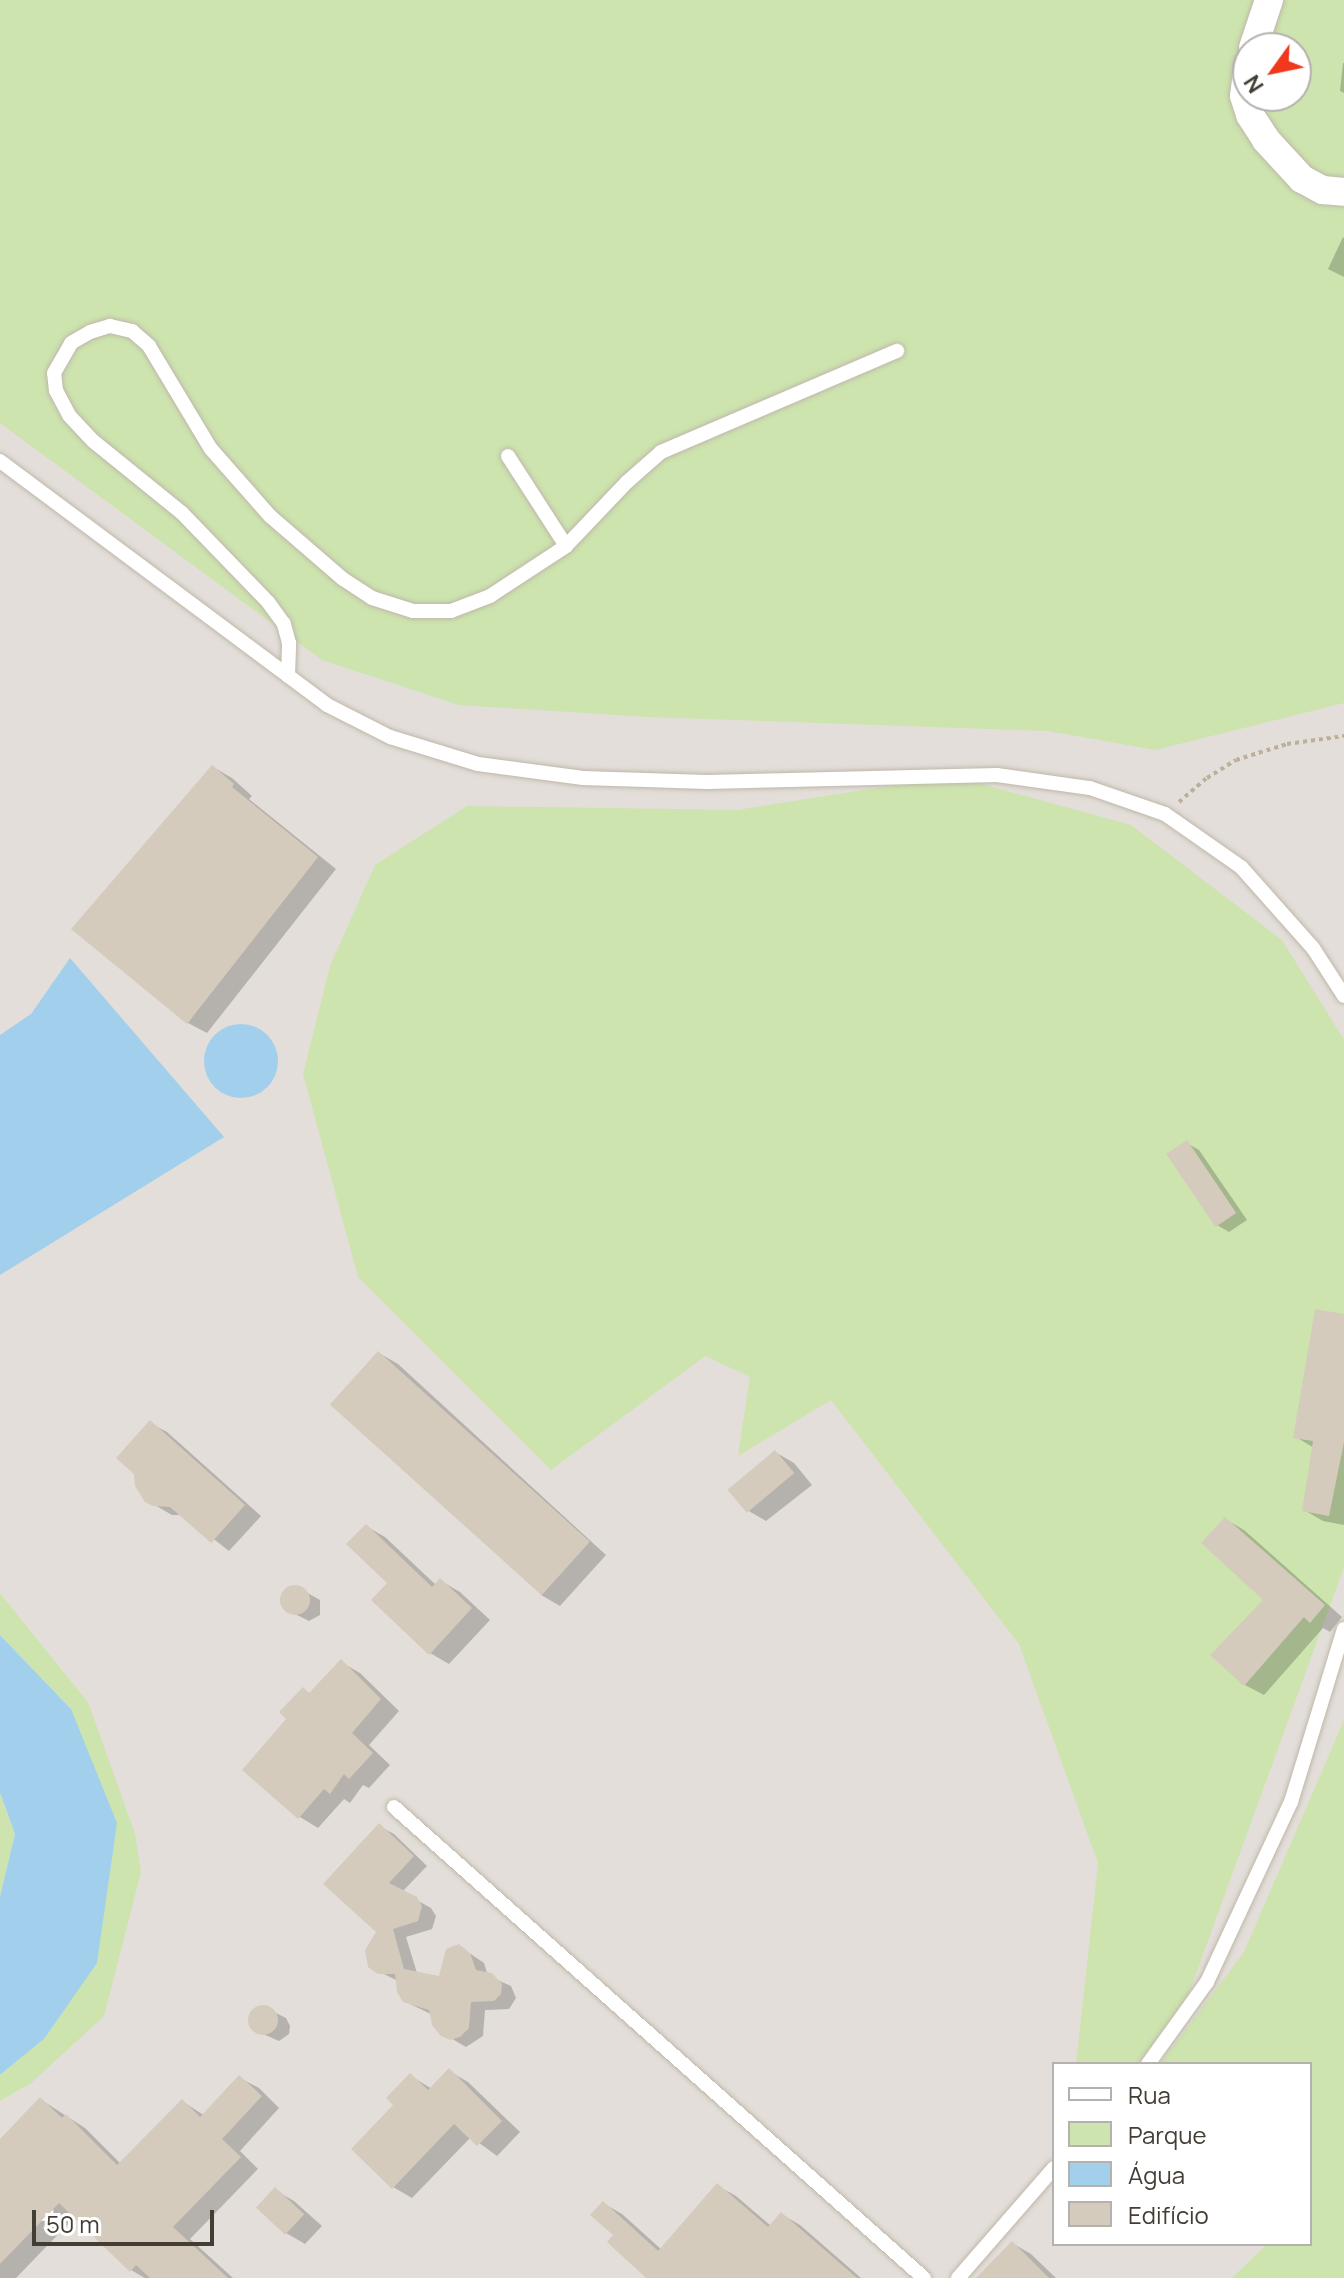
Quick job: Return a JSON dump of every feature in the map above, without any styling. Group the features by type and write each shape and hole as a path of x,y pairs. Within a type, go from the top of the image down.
{"street":[{"path":"1258,32 1269,0"},
{"path":"1249,112 1266,140 1302,179 1323,190 1344,192"}],"lane":[{"path":"288,676 289,643 284,624 268,602 182,513 93,441 69,415 56,391 54,373 71,343 90,332 110,326 132,331 167,373 211,449 234,478 280,525 343,579 372,598 413,611 451,611 490,596 566,546 627,482 661,452 897,351"},
{"path":"508,456 566,546"},
{"path":"0,461 327,705 390,737 478,764 583,778 707,782 997,775 1090,788 1165,814 1241,867 1313,948 1344,996"},
{"path":"1149,2062 1207,1982 1291,1802 1344,1629"},
{"path":"394,1807 924,2278"},
{"path":"958,2278 1052,2170"}],"path":[{"path":"1165,814 1207,778 1236,760 1287,744 1344,736"}],"shaded area":[{"path":"0,0 1344,0 1344,2278 0,2278 0,2101 30,2084 141,1872 88,1702 0,1593"}],"green space":[{"path":"0,0 1344,0 1344,703 1155,750 1048,731 648,717 459,705 322,660 0,423"},
{"path":"952,776 1131,825 1282,940 1344,1040 1344,1567 1177,2026 1139,2062 1076,2062 1098,1863 1019,1644 831,1400 738,1456 750,1377 705,1356 551,1470 358,1277 303,1074 330,966 375,865 467,806 737,810"},
{"path":"0,1593 88,1702 135,1834 141,1872 104,2016 30,2084 0,2101 0,2075 44,2039 71,1709 0,1635"},
{"path":"1344,1720 1344,2278 1232,2278 1265,2246 1312,2246 1312,2062 1162,2062 1244,1952"},
{"path":"0,1793 15,1834 0,1896"}],"water":[{"path":"70,958 224,1137 0,1275 0,1035 31,1014"},
{"path":"241,1024 255,1027 267,1035 275,1047 278,1061 275,1075 267,1087 255,1095 241,1098 227,1095 215,1087 207,1075 204,1061 207,1047 215,1035 227,1027"},
{"path":"0,1635 71,1709 117,1823 97,1963 44,2039 0,2075 0,1896 15,1834 0,1793"}],"building":[{"path":"212,765 234,784 232,787 318,857 187,1024 71,929"},
{"path":"1187,1140 1236,1213 1215,1227 1166,1154"},
{"path":"1315,1309 1344,1314 1344,1442 1329,1516 1302,1511 1313,1441 1293,1438"},
{"path":"378,1351 590,1542 542,1595 330,1405"},
{"path":"150,1420 245,1505 211,1543 170,1507 145,1502 135,1486 134,1474 116,1458"},
{"path":"775,1450 794,1473 747,1513 728,1490"},
{"path":"1225,1517 1325,1605 1310,1623 1304,1617 1244,1686 1210,1655 1263,1600 1201,1543"},
{"path":"366,1524 432,1587 440,1578 472,1608 429,1655 371,1600 387,1583 346,1544"},
{"path":"295,1585 306,1589 310,1600 306,1611 295,1615 284,1611 280,1600 284,1589"},
{"path":"341,1659 381,1699 352,1733 373,1753 349,1779 344,1774 330,1794 324,1789 298,1819 242,1770 286,1719 279,1712 303,1687 309,1693"},
{"path":"379,1823 414,1856 389,1883 417,1897 422,1906 418,1921 393,1929 404,1969 439,1976 446,1949 459,1944 470,1953 476,1970 492,1973 502,1984 501,1994 494,2001 471,2002 469,2028 460,2037 450,2040 441,2036 432,2025 429,2010 403,2002 397,1992 395,1974 378,1974 368,1967 365,1950 376,1932 323,1884"},
{"path":"263,2005 274,2009 278,2020 274,2031 263,2035 252,2031 248,2020 252,2009"},
{"path":"449,2068 502,2121 477,2146 454,2124 392,2189 351,2149 393,2105 386,2098 410,2073 428,2090"},
{"path":"239,2075 262,2096 222,2139 241,2157 173,2227 228,2278 150,2278 136,2265 130,2272 59,2203 0,2264 0,2139 40,2097 62,2118 66,2114 117,2165 182,2099 200,2117"},
{"path":"717,2183 768,2227 781,2212 857,2278 646,2278 607,2242 613,2235 590,2215 603,2201 658,2251"},
{"path":"275,2187 304,2214 285,2235 256,2207"},
{"path":"1012,2241 1049,2278 976,2278"}]}
